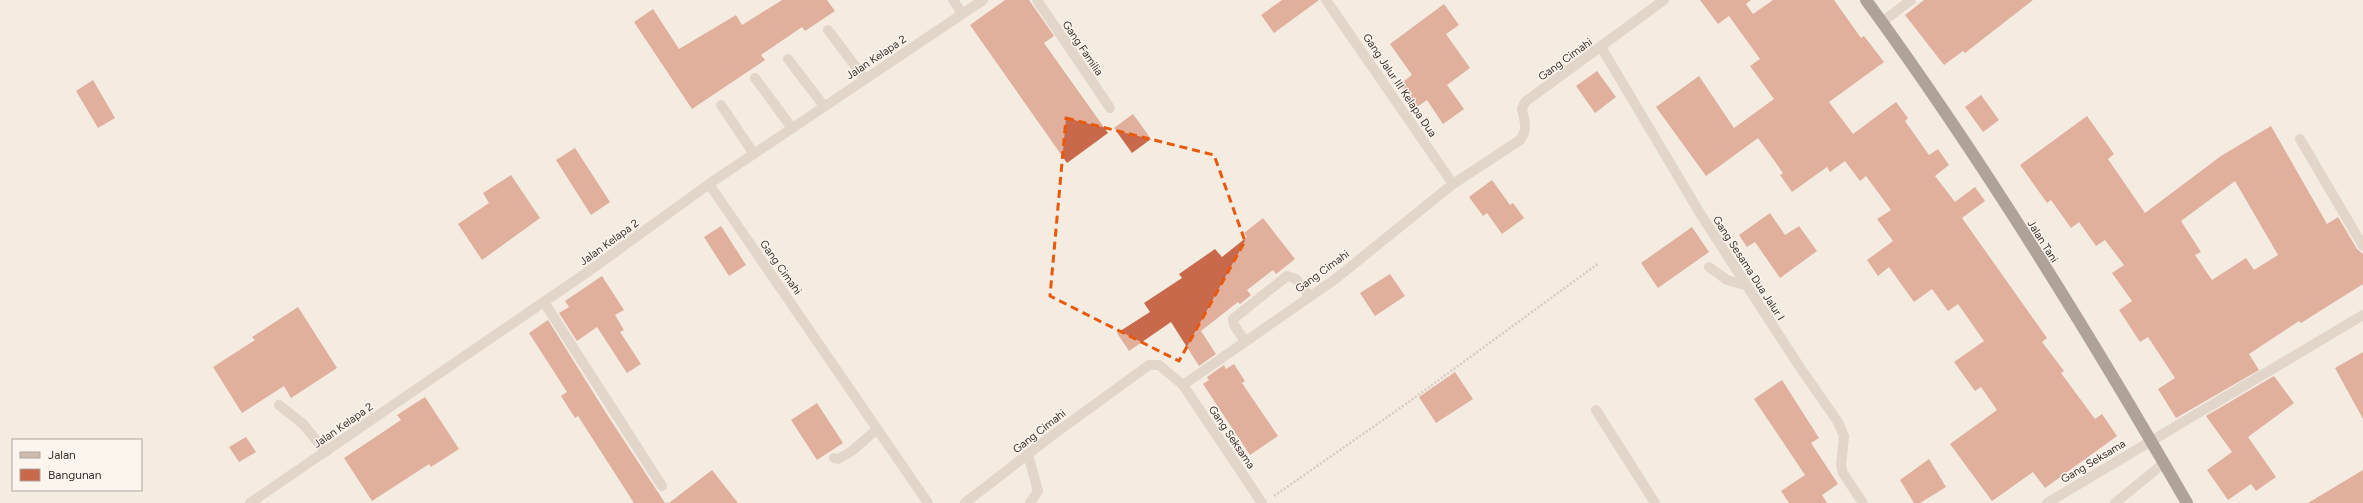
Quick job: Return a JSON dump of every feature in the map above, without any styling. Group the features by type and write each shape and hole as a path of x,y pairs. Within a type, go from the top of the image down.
{"highway":[{"name":"Jalan Tani","path":"1866,0 1961,135 2151,440 2187,503"}],"street":[{"path":"953,0 962,13"},
{"name":"Jalan Kelapa 2","path":"250,503 544,302 709,184 982,0"},
{"name":"Gang Familia","path":"1037,0 1110,108"},
{"name":"Gang Jalur III Kelapa Dua","path":"1326,0 1453,184"},
{"name":"Gang Cimahi","path":"965,503 1150,365 1159,365 1183,385 1245,340 1334,280 1453,184 1520,140 1525,132 1526,125 1522,109 1525,102 1664,0"},
{"path":"1882,22 1910,0"},
{"path":"828,30 865,79"},
{"name":"Gang Sesama Dua Jalur I","path":"1601,47 1701,215 1745,285 1838,422 1844,436 1841,466 1843,473 1863,503"},
{"path":"788,59 824,106"},
{"path":"755,78 792,128"},
{"path":"721,105 754,154"},
{"path":"2300,139 2363,246"},
{"name":"Gang Cimahi","path":"709,184 928,503"},
{"path":"1709,267 1727,280 1745,285"},
{"path":"1245,340 1234,325 1233,319 1287,276 1296,278 1309,296"},
{"path":"544,302 662,486"},
{"name":"Gang Seksama","path":"2047,503 2363,315"},
{"name":"Gang Seksama","path":"1183,385 1266,501"},
{"path":"279,405 303,424 326,452"},
{"path":"1596,410 1655,503"},
{"path":"834,458 838,459 852,451 877,429"},
{"path":"1028,455 1038,491 1030,503"},
{"path":"2115,503 2164,463"}],"path":[{"path":"1266,501 1406,404 1599,263"}],"highlighted area":[{"path":"1066,118 1214,155 1245,241 1179,361 1050,296"}],"building":[{"path":"782,0 827,0 835,11 805,31 802,27 761,55 765,60 692,109 634,22 653,9 679,49 736,15 742,25"},
{"path":"1005,0 1029,0 1054,36 1044,43 1108,133 1067,163 970,25"},
{"path":"1282,0 1319,0 1274,33 1261,15"},
{"path":"1700,0 1751,0 1746,4 1753,14 1773,0 1834,0 1861,38 1864,36 1884,62 1829,102 1853,134 1896,102 1908,118 1905,121 1929,155 1938,149 1949,165 1935,176 1955,202 1975,187 1985,201 1962,218 2047,338 2042,342 2064,371 2061,373 2095,419 2102,414 2117,436 2045,488 2033,472 1992,501 1950,444 1997,410 1981,387 1975,391 1954,362 1984,341 1958,304 1948,311 1932,289 1914,302 1889,267 1878,276 1867,260 1893,241 1877,219 1891,210 1866,176 1860,181 1845,161 1830,172 1827,167 1792,192 1780,175 1783,173 1758,138 1706,176 1656,107 1699,76 1734,128 1774,99 1750,66 1760,59 1729,16 1718,24"},
{"path":"1924,0 2033,0 1965,53 1963,51 1944,65 1905,15"},
{"path":"1444,4 1459,25 1446,34 1470,68 1447,85 1464,109 1443,124 1427,100 1417,107 1400,84 1412,75 1390,44"},
{"path":"1597,71 1616,97 1595,113 1576,86"},
{"path":"93,80 115,118 98,128 76,91"},
{"path":"1981,95 1999,120 1983,132 1965,107"},
{"path":"1133,114 1151,139 1132,153 1114,128"},
{"path":"2087,116 2114,154 2108,159 2145,213 2221,156 2271,126 2327,224 2338,217 2357,249 2363,254 2363,284 2301,323 2299,321 2249,354 2259,370 2176,418 2158,389 2175,378 2148,337 2140,342 2119,310 2132,301 2112,273 2124,265 2105,240 2096,246 2079,222 2071,228 2051,200 2047,203 2020,165","holes":["2235,181 2278,255 2254,270 2246,258 2212,280 2195,255 2201,252 2181,221"]},
{"path":"575,148 610,202 591,215 556,160"},
{"path":"511,175 540,218 482,260 458,224 489,203 483,193"},
{"path":"1492,180 1510,205 1513,203 1524,218 1502,234 1487,213 1483,216 1469,197"},
{"path":"1770,213 1785,235 1799,226 1817,251 1780,278 1755,242 1747,247 1739,235"},
{"path":"1263,218 1295,259 1276,274 1273,270 1247,290 1251,295 1240,304 1238,302 1201,331 1216,354 1199,366 1171,322 1129,351 1117,333 1150,312 1144,303 1182,278 1179,274 1215,249 1222,257 1247,237 1244,233"},
{"path":"721,226 746,265 729,276 704,237"},
{"path":"1692,227 1709,252 1658,288 1641,263"},
{"path":"1390,274 1405,296 1375,316 1360,293"},
{"path":"602,276 624,310 615,315 624,330 620,332 641,364 627,373 597,327 577,341 559,313 569,307 565,301"},
{"path":"298,307 337,368 291,398 284,386 242,413 213,367 255,340 252,337"},
{"path":"548,320 606,413 665,503 634,503 578,416 575,418 561,396 567,392 529,333"},
{"path":"2363,352 2363,419 2335,368"},
{"path":"1234,364 1245,381 1242,383 1278,436 1250,455 1203,384 1209,380 1207,377 1224,365 1226,369"},
{"path":"1455,372 1473,399 1436,423 1419,397"},
{"path":"2274,376 2294,403 2248,437 2276,477 2256,491 2251,484 2228,500 2207,470 2232,452 2206,416"},
{"path":"1782,380 1819,438 1811,443 1838,484 1822,495 1827,503 1789,503 1781,491 1805,475 1754,399"},
{"path":"425,397 459,449 431,467 429,464 372,501 344,458 401,420 397,415"},
{"path":"817,403 843,443 817,460 791,420"},
{"path":"246,437 256,452 239,462 229,447"},
{"path":"1929,459 1946,487 1920,503 1914,503 1900,480"},
{"path":"712,470 738,503 669,503"},
{"path":"2363,470 2363,503 2308,503"}]}
